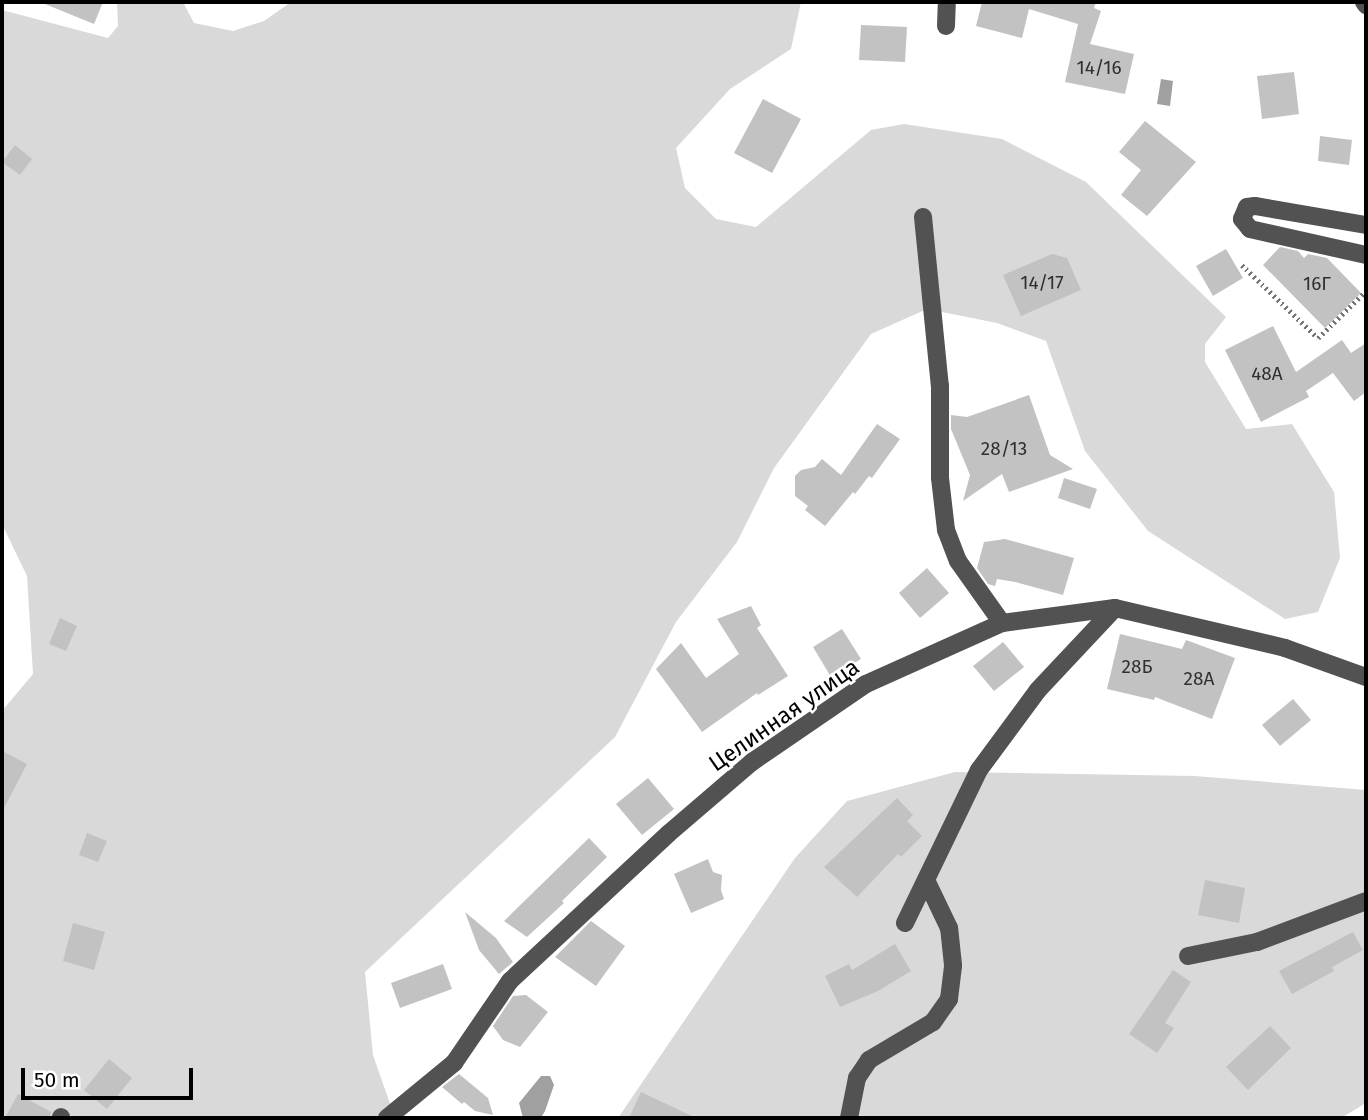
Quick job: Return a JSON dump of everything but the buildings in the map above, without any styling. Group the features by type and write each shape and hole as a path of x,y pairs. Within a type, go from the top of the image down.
{"street":[{"path":"946,26 947,2"},
{"path":"1366,225 1255,206 1247,207 1242,219 1250,229 1366,255"},
{"path":"923,217 940,386 940,478 946,530 958,561 1002,623"},
{"path":"905,923 979,770 1038,690 1115,608"},
{"name":"Целинная улица","path":"387,1118 454,1063 510,981 668,834 752,762 866,684 1002,623 1115,608 1285,648 1366,677"},
{"path":"849,1118 857,1078 869,1060 933,1022 948,999 953,965 949,928 926,880"},
{"path":"1188,956 1257,942 1366,901"}],"path":[{"path":"1242,265 1318,338 1366,292"}],"shaded area":[{"path":"117,2 183,2 194,23 233,31 264,21 291,2 801,2 791,49 730,89 676,148 685,188 716,219 756,227 871,130 904,124 1002,139 1086,182 1226,317 1205,344 1205,362 1246,429 1292,424 1334,492 1340,558 1318,612 1285,619 1148,531 1085,451 1046,341 997,323 927,309 871,334 774,468 737,542 676,622 615,737 365,972 373,1055 395,1118 2,1118 2,711 33,674 27,576 2,524 2,10 108,38 118,26"},
{"path":"1161,79 1173,81 1170,106 1157,104"},
{"path":"955,772 1195,776 1366,790 1366,1103 1341,1118 618,1118 795,858 847,801"},
{"path":"541,1076 550,1076 554,1085 545,1111 541,1118 523,1118 519,1103"}]}
